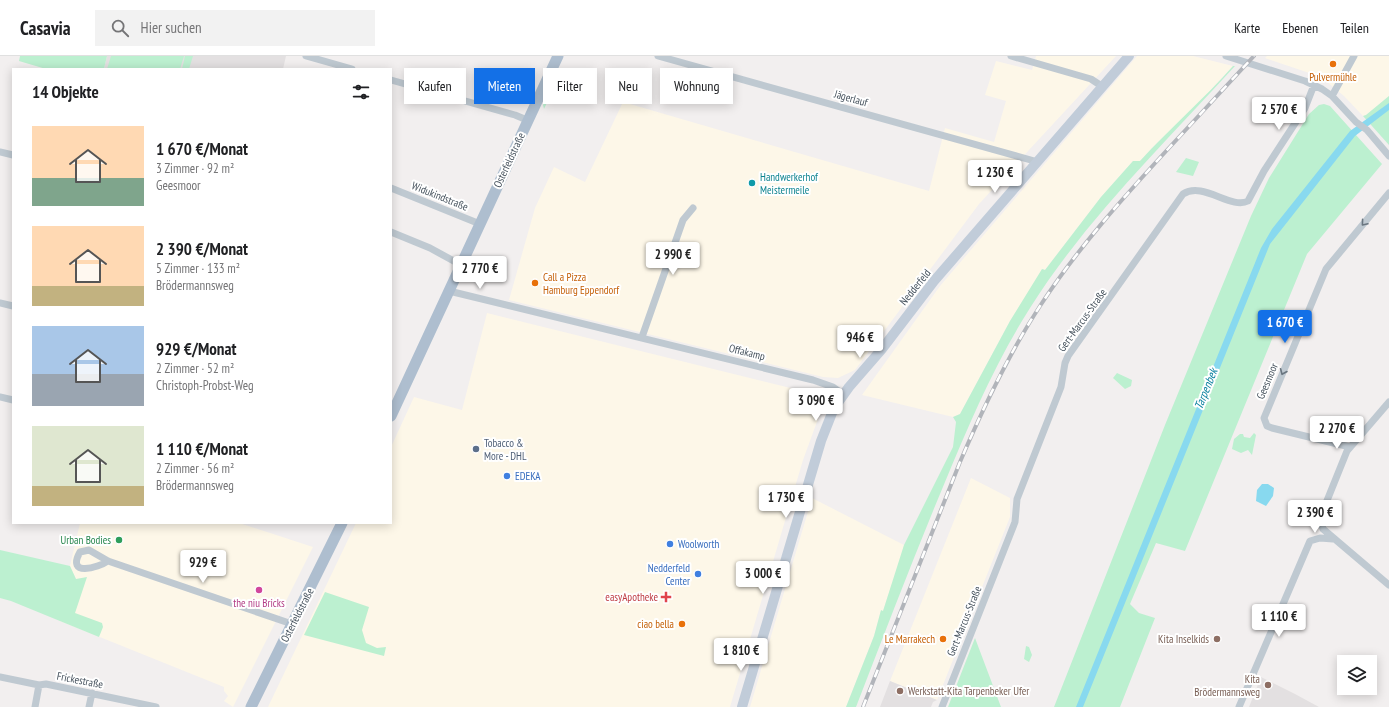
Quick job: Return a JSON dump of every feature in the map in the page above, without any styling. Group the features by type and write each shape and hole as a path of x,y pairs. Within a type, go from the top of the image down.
{"main road":[{"name":"Osterfeldstraße","path":"392,412 558,56"},
{"name":"Nedderfeld","path":"742,707 821,441 830,416 843,394 882,349 934,281 1130,56"},
{"name":"Osterfeldstraße","path":"251,707 342,524"}],"street":[{"path":"306,56 348,68"},
{"name":"Jägerlauf","path":"658,56 1038,162"},
{"path":"1010,56 1091,79 1104,87"},
{"path":"1226,56 1314,85 1332,96 1356,122 1367,130 1389,156"},
{"path":"1332,96 1354,56"},
{"path":"392,80 515,115 527,120"},
{"name":"Gert-Marcus-Straße","path":"942,707 1015,522 1017,499 1058,395 1068,356 1116,291 1183,194 1196,190 1240,203 1248,201 1264,171 1305,108 1314,85"},
{"path":"0,152 12,155"},
{"name":"Widukindstraße","path":"392,188 480,224"},
{"name":"Geesmoor","path":"1350,447 1272,428 1267,426 1264,418 1326,269 1389,193"},
{"path":"642,337 683,220 693,208"},
{"path":"392,232 430,248 461,265"},
{"name":"Offakamp","path":"448,291 480,300 642,337 812,380 833,387 843,394"},
{"path":"0,303 12,306"},
{"path":"0,396 12,400"},
{"path":"1389,402 1350,447 1343,460 1320,518 1323,529 1333,539 1389,585"},
{"path":"1239,707 1310,541 1320,538 1333,539"},
{"path":"108,561 292,624"},
{"name":"Frickestraße","path":"0,677 39,685 46,684 156,707"},
{"path":"35,707 39,685"},
{"path":"89,707 92,693"}],"shaded area":[{"path":"107,56 286,56 283,68 104,68"},
{"path":"1036,56 1116,56 979,204 855,370 838,378 823,377 509,300 535,208 554,167 585,182 622,104 630,104 929,191 945,128 994,142 1006,101 985,95 996,61 1032,70"},
{"path":"1137,56 1193,56 1233,66 1192,110 1140,161 1133,161 1101,197 1045,270 1043,269 1010,321 960,414 953,417 862,395 940,286"},
{"path":"1267,56 1389,56 1389,96 1363,116 1344,96 1321,77 1265,58"},
{"path":"487,313 815,394 822,408 803,460 730,707 268,707 356,524 392,524 392,445 414,397 462,410"},
{"path":"971,478 1010,498 1010,517 937,700 890,681"},
{"path":"812,498 904,545 901,557 883,611 881,611 874,636 846,707 750,707"},
{"path":"80,524 242,524 313,547 233,707 224,701 228,696 224,691 224,687 60,621 76,579 70,566"},
{"name":"Kita Brödermannsweg","path":"1261,677 1295,694 1319,707 1249,707"},
{"name":"Werkstatt-Kita Tarpenbeker Ufer","path":"890,681 937,700 933,702 931,707 880,707"}],"green space":[{"path":"20,56 107,56 104,68 43,68 19,61"},
{"path":"111,56 184,56 180,68 107,68"},
{"path":"185,56 193,56 189,68 182,68"},
{"path":"1233,66 1235,66 1154,153 1101,213 1052,275 1017,329 994,371 964,437 922,538 856,707 846,707 874,636 881,610 883,611 904,545 953,447 956,422 953,417 960,414 1010,321 1042,269 1045,270 1101,197 1133,161 1140,161"},
{"path":"1389,96 1389,145 1363,116"},
{"path":"1324,104 1330,106 1382,164 1307,254 1185,551 1156,543 1130,604 1139,613 1155,618 1120,707 1054,707 1165,425 1251,216 1269,178 1309,114 1319,105"},
{"path":"1186,158 1199,162 1193,176 1176,172"},
{"path":"1117,373 1132,380 1131,386 1125,389 1113,378"},
{"path":"1254,433 1256,435 1252,455 1248,450 1241,453 1232,449 1234,439 1240,434 1243,434 1244,437 1250,438"},
{"path":"0,550 70,566 76,579 87,577 75,613 102,623 103,627 99,637 11,601 0,598"},
{"path":"325,592 369,607 362,630 366,643 377,648 386,647 384,656 304,635"},
{"path":"975,638 1001,707 948,707"},
{"path":"1026,646 1029,647 1032,655 1029,662 1024,659"}],"water":[{"name":"Tarpenbek","path":"1389,103 1389,110 1355,136 1270,244 1083,707 1076,707 1261,248 1272,229 1350,131"},
{"path":"1262,484 1268,484 1274,488 1273,496 1266,506 1256,501 1257,490"}],"railway":[{"path":"863,707 960,462 987,402 1017,343 1054,285 1085,244 1151,168 1254,56"}],"place":[{"name":"Pulvermühle","path":"1333,64"},
{"name":"Handwerkerhof Meistermeile","path":"752,183"},
{"name":"Call a Pizza Hamburg Eppendorf","path":"535,283"},
{"name":"Tobacco & More - DHL","path":"476,449"},
{"name":"EDEKA","path":"507,476"},
{"name":"Urban Bodies","path":"119,540"},
{"name":"Woolworth","path":"670,544"},
{"name":"Nedderfeld Center","path":"698,574"},
{"name":"the niu Bricks","path":"259,590"},
{"name":"easyApotheke","path":"666,597"},
{"name":"ciao bella","path":"682,624"},
{"name":"Le Marrakech","path":"943,639"},
{"name":"Kita Inselkids","path":"1217,639"},
{"name":"Kita Brödermannsweg","path":"1268,685"},
{"name":"Werkstatt-Kita Tarpenbeker Ufer","path":"900,691"}]}
